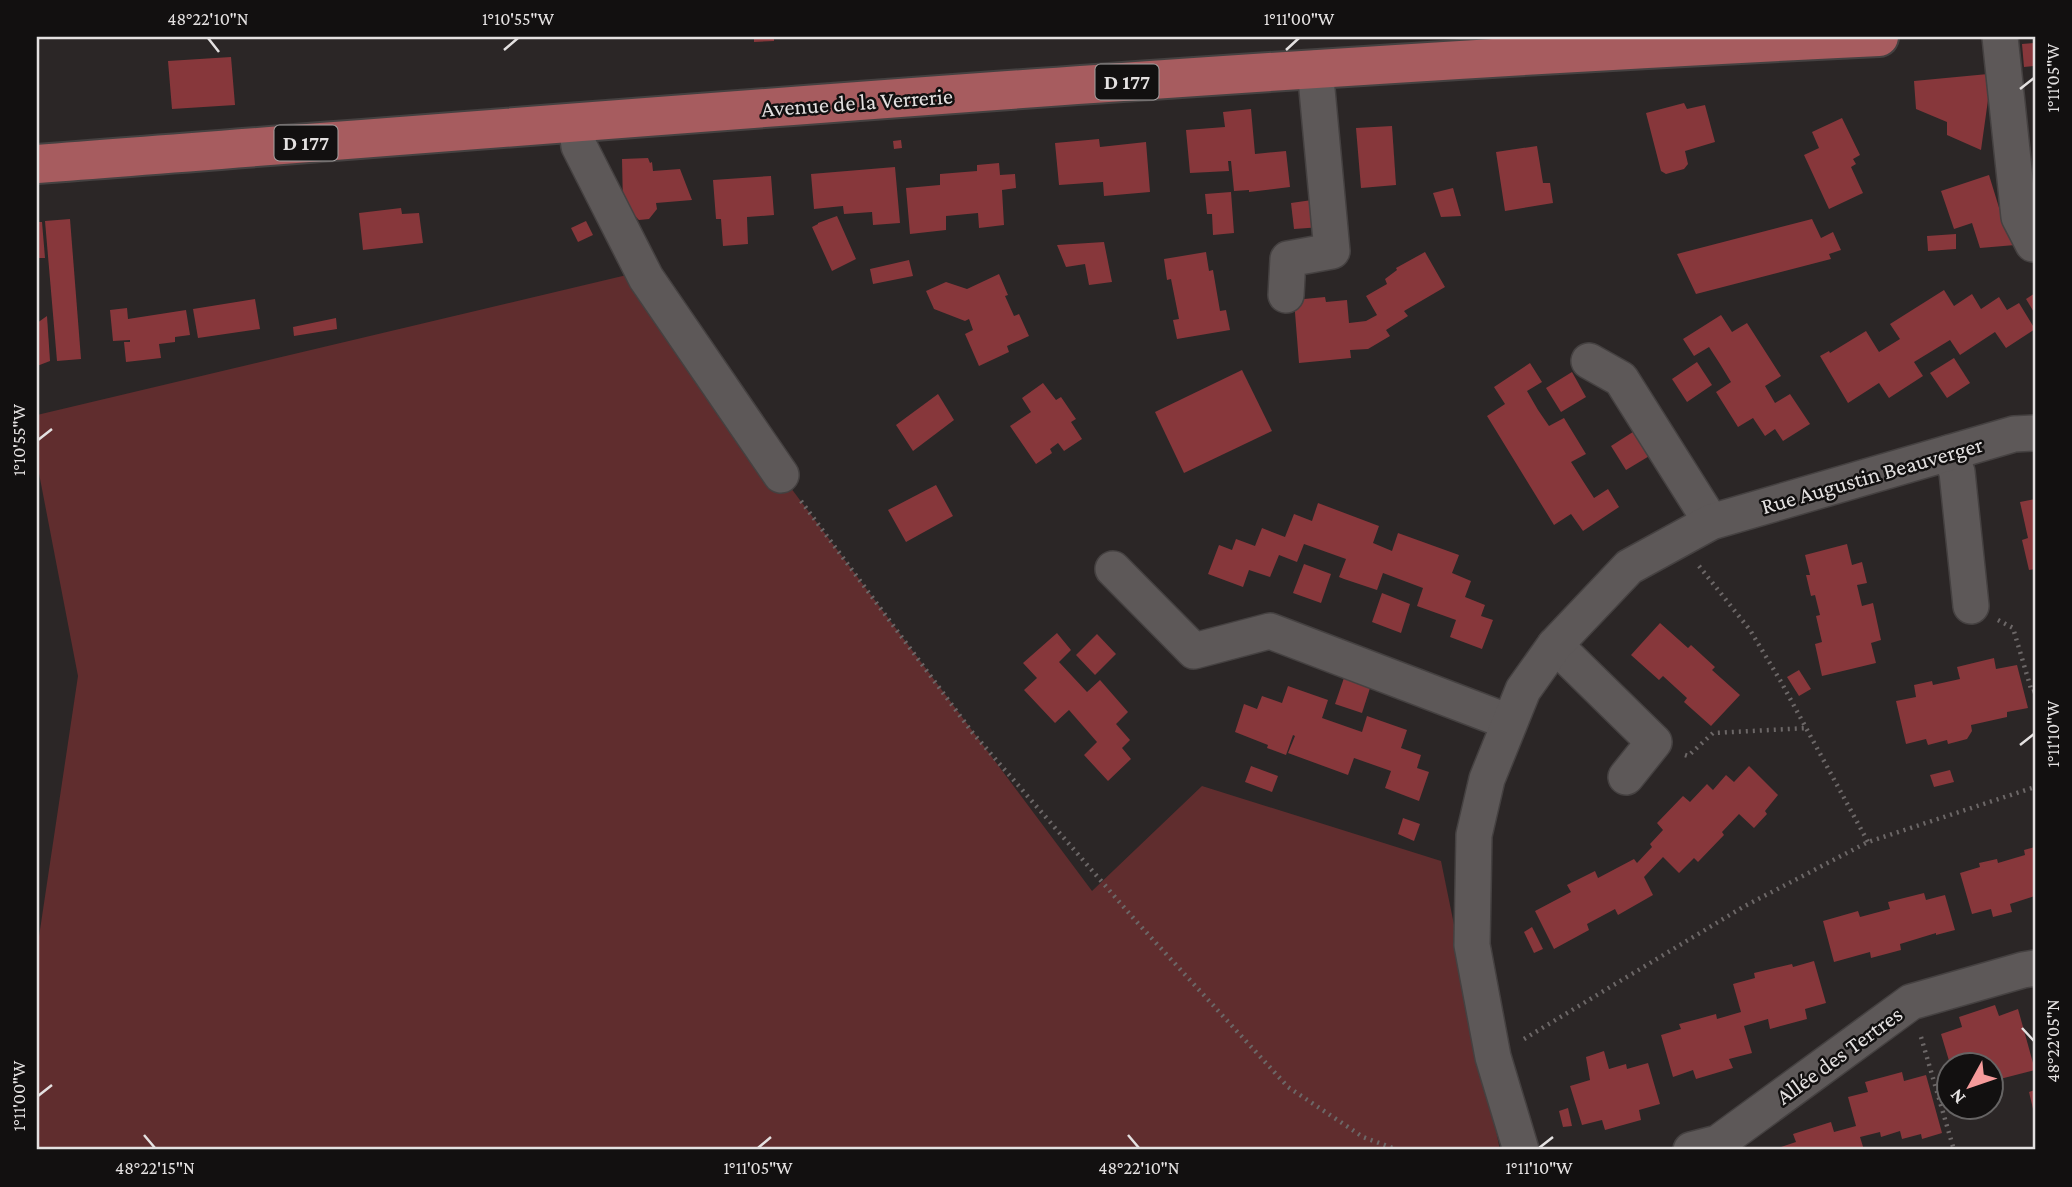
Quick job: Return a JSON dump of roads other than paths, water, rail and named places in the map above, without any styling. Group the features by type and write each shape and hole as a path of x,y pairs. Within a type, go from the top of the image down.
{"main road":[{"name":"Avenue de la Verrerie","path":"1679,46 1736,37"},
{"name":"Avenue de la Verrerie","path":"37,164 1314,68 1879,37"}],"street":[{"path":"2000,37 2019,217 2033,243"},
{"path":"1286,295 1288,259 1332,251 1314,68"},
{"path":"576,123 579,146 646,278 781,475"},
{"path":"1588,361 1621,379 1710,522"},
{"name":"Rue Augustin Beauverger","path":"1521,1150 1493,1057 1472,945 1474,835 1487,779 1523,690 1556,645 1629,567 1710,522 2014,434 2035,433"},
{"path":"1949,453 1957,472 1971,606"},
{"path":"1113,569 1194,651 1270,631 1509,722"},
{"path":"1556,645 1654,742 1626,777"},
{"name":"Allée des Tertres","path":"1711,1148 1911,1002 2035,968"}]}
